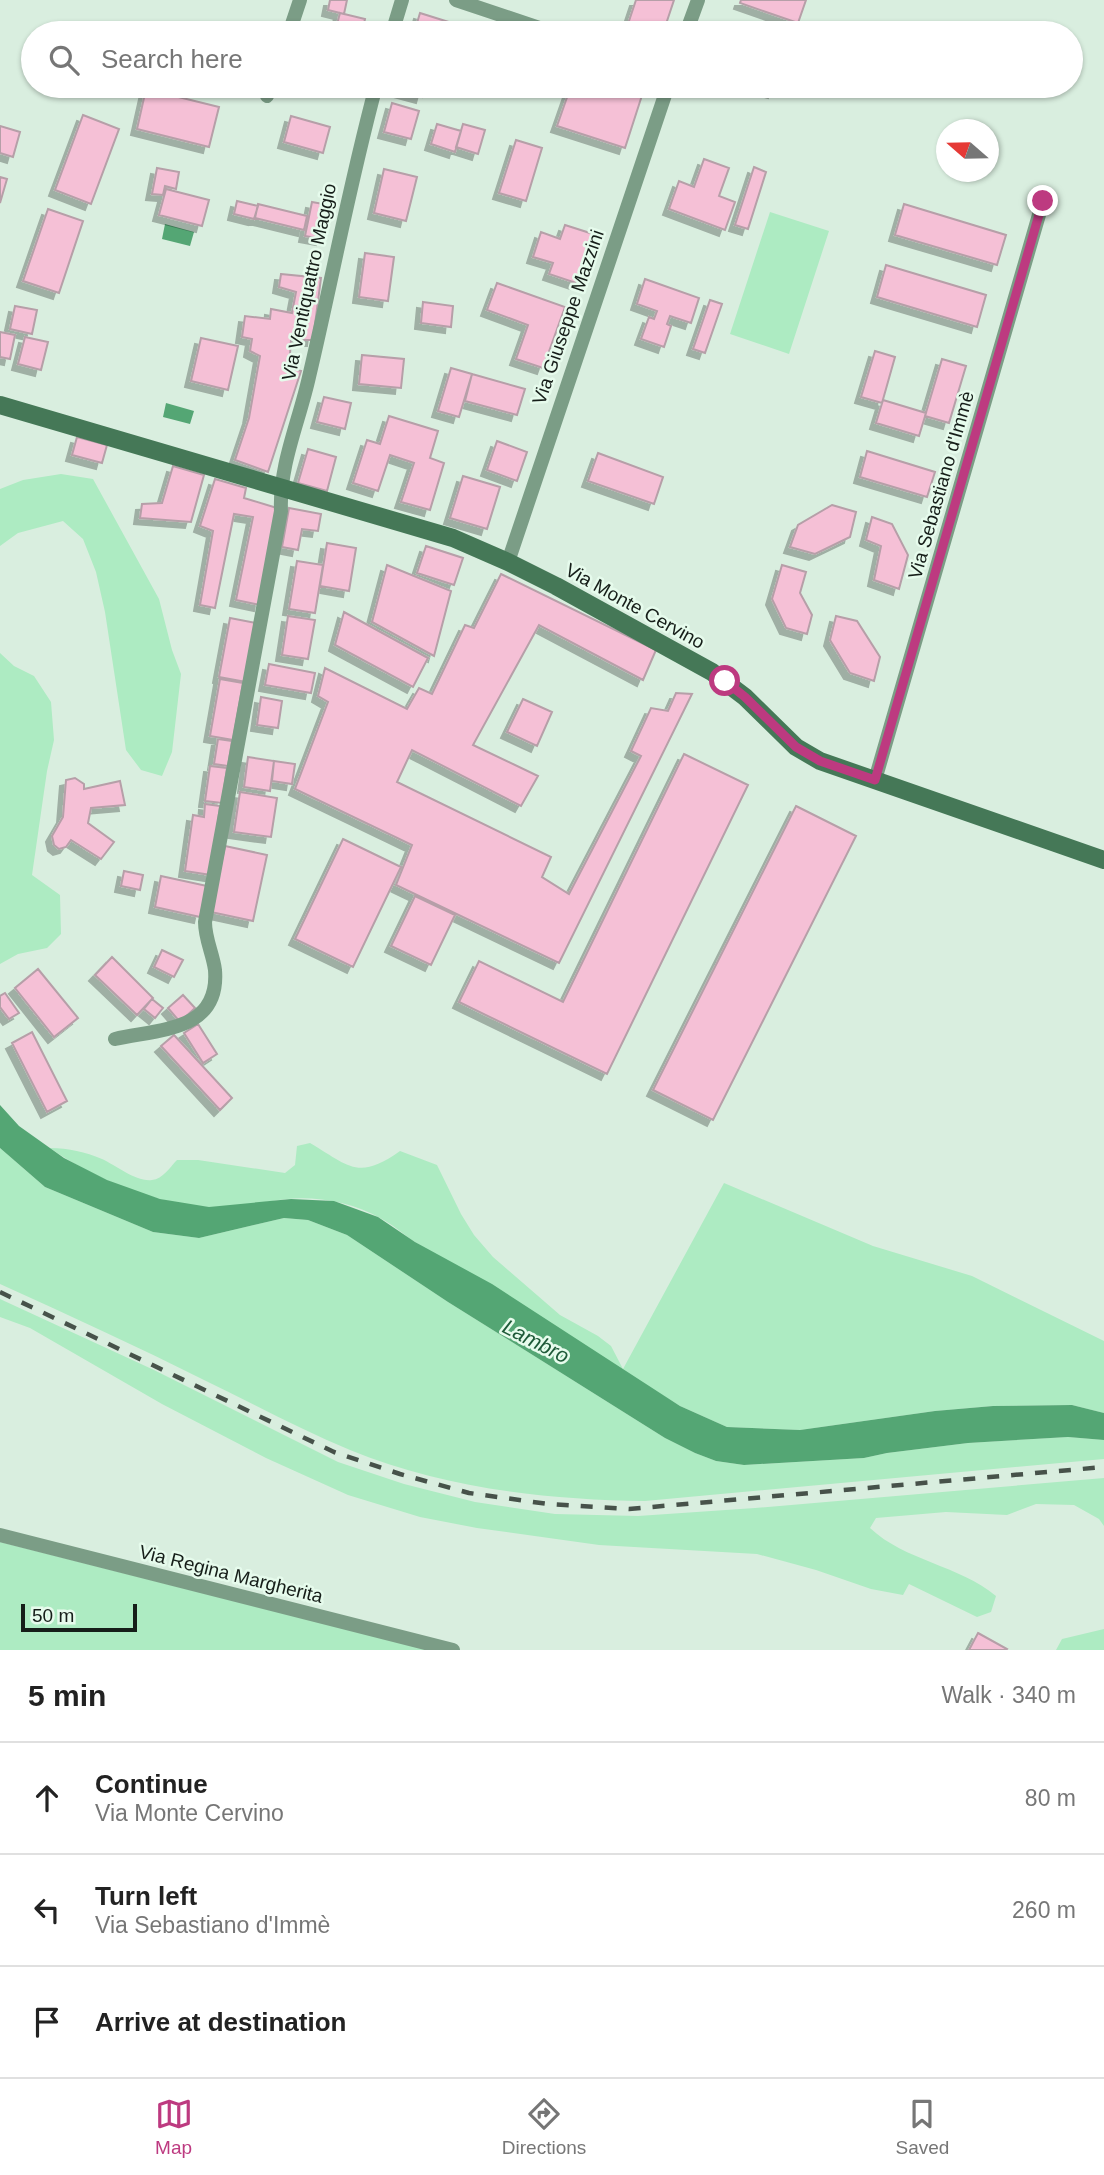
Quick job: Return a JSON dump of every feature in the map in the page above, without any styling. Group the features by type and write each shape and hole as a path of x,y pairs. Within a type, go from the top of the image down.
{"street":[{"path":"293,21 300,0"},
{"path":"396,21 402,0"},
{"path":"457,0 519,21"},
{"path":"691,21 698,0"},
{"name":"Via Ventiquattro Maggio","path":"115,1040 190,1023 202,1014 212,994 214,965 205,922 281,512 280,487 309,379 342,219 373,98"},
{"name":"Via Giuseppe Mazzini","path":"508,562 664,98"},
{"name":"Via Sebastiano d'Immè","path":"875,780 1043,201"},
{"path":"0,405 280,487"},
{"name":"Via Monte Cervino","path":"280,487 453,538 508,562 712,672 745,697 796,747 820,761 1104,860"},
{"name":"Via Regina Margherita","path":"0,1535 453,1650"}],"shaded area":[{"path":"770,212 829,231 789,354 730,334"},
{"path":"61,474 93,479 159,599 181,674 172,752 162,776 141,770 126,750 105,612 96,572 83,539 63,521 18,533 0,546 0,489 23,480"},
{"path":"0,653 14,666 34,676 51,702 54,740 32,875 60,895 61,934 47,948 18,954 0,964"},
{"path":"310,1143 354,1167 374,1166 400,1151 437,1165 461,1214 474,1235 493,1257 560,1315 611,1346 623,1369 724,1183 873,1246 972,1276 1104,1341 1104,1413 1072,1405 993,1406 935,1411 800,1430 727,1427 680,1406 370,1213 335,1202 311,1199 217,1207 187,1205 125,1188 86,1170 50,1148 89,1154 133,1176 152,1180 163,1175 177,1160 198,1160 285,1173 295,1165 297,1146"},
{"path":"0,1148 45,1187 153,1232 199,1238 284,1218 308,1220 347,1235 448,1302 665,1438 716,1461 744,1465 864,1458 968,1443 1068,1437 1104,1440 1104,1459 645,1501 533,1494 458,1483 421,1474 332,1442 0,1284"},
{"path":"0,1299 154,1370 338,1462 404,1484 475,1502 555,1514 638,1516 1104,1478 1104,1526 1099,1519 1074,1505 1036,1504 1007,1515 946,1512 876,1518 870,1528 884,1539 915,1556 966,1577 996,1596 991,1612 977,1617 909,1584 903,1595 871,1589 757,1554 599,1545 420,1517 348,1495 266,1458 162,1404 30,1328 0,1317"},
{"path":"0,1542 429,1650 0,1650"},
{"path":"1104,1629 1104,1650 1056,1650 1062,1639"}],"water":[{"path":"165,224 194,232 190,246 162,239"},
{"path":"166,403 194,411 190,424 163,417"},
{"name":"Lambro","path":"0,1105 19,1126 64,1158 107,1180 160,1199 209,1207 291,1199 334,1201 378,1217 415,1242 492,1284 680,1406 727,1427 800,1430 935,1411 993,1406 1072,1405 1104,1413 1104,1440 1068,1437 968,1443 864,1458 744,1465 716,1461 665,1438 448,1302 347,1235 308,1220 284,1218 199,1238 153,1232 45,1187 0,1148"}],"building":[{"path":"330,0 347,0 344,14 328,10"},
{"path":"636,0 674,0 667,21 629,21"},
{"path":"741,0 806,0 799,21 740,3"},
{"path":"340,13 365,19 365,21 338,21"},
{"path":"420,13 446,21 418,21"},
{"path":"144,98 182,98 219,107 209,147 137,129"},
{"path":"567,98 641,98 625,148 557,126"},
{"path":"392,103 419,111 411,139 384,132"},
{"path":"83,115 119,129 91,204 55,190"},
{"path":"291,116 330,127 323,153 284,142"},
{"path":"437,124 461,131 455,152 431,144"},
{"path":"463,124 485,130 478,154 456,147"},
{"path":"0,126 20,132 13,157 0,153"},
{"path":"516,140 542,148 526,201 499,193"},
{"path":"704,159 729,168 719,196 735,202 725,230 669,209 679,181 694,187"},
{"path":"754,167 766,172 748,229 735,225"},
{"path":"157,168 179,172 176,189 165,186 163,195 152,194"},
{"path":"384,169 417,177 406,221 374,213"},
{"path":"0,177 7,179 0,203"},
{"path":"166,189 209,200 202,226 159,215"},
{"path":"237,201 258,206 254,219 234,214"},
{"path":"312,202 329,205 322,239 305,236"},
{"path":"258,204 307,216 304,230 255,218"},
{"path":"904,204 1006,235 997,265 895,235"},
{"path":"48,209 83,221 59,293 23,281"},
{"path":"565,225 593,234 576,283 549,274 553,263 533,257 541,232 560,239"},
{"path":"365,253 394,257 388,301 359,297"},
{"path":"886,265 986,295 977,327 877,297"},
{"path":"281,274 321,278 313,340 291,340 289,368 301,371 268,472 235,460 249,418 260,356 250,351 252,339 242,337 245,316 270,319 271,309 292,313 296,292 279,287"},
{"path":"645,279 699,298 691,323 670,316 667,324 671,326 664,347 641,339 649,317 654,319 657,311 637,304"},
{"path":"497,283 565,307 543,368 516,359 528,325 487,310"},
{"path":"710,300 722,304 705,353 693,349"},
{"path":"423,302 453,306 451,327 421,323"},
{"path":"15,306 37,310 32,334 10,329"},
{"path":"0,332 15,335 10,359 0,357"},
{"path":"25,337 48,342 41,370 18,364"},
{"path":"201,338 238,346 228,390 191,381"},
{"path":"875,351 895,357 882,403 861,397"},
{"path":"362,355 404,359 401,388 359,384"},
{"path":"942,359 966,366 949,423 925,416"},
{"path":"451,368 472,374 459,417 438,411"},
{"path":"472,374 525,389 517,415 465,401"},
{"path":"324,397 351,403 345,429 317,422"},
{"path":"883,400 926,413 919,436 876,423"},
{"path":"389,416 438,431 430,458 444,463 430,510 401,502 414,463 390,455 378,491 353,483 367,440 380,444"},
{"path":"77,437 107,445 102,463 72,455"},
{"path":"497,441 527,452 517,481 487,470"},
{"path":"308,449 336,457 327,491 298,483"},
{"path":"867,451 935,472 927,497 860,477"},
{"path":"598,453 663,477 654,504 588,481"},
{"path":"173,466 204,475 191,522 140,518 142,504 162,503"},
{"path":"463,476 500,487 487,529 450,518"},
{"path":"215,479 246,488 244,498 277,508 260,605 236,600 253,517 234,514 215,608 200,605 213,531 200,526"},
{"path":"832,505 856,512 850,537 815,554 790,547 798,525"},
{"path":"289,508 321,514 318,531 302,529 298,550 282,547"},
{"path":"872,517 892,524 908,555 899,589 874,580 881,546 866,540"},
{"path":"327,543 356,548 349,591 320,586"},
{"path":"426,546 463,558 454,585 417,573"},
{"path":"297,561 323,565 315,613 289,609"},
{"path":"387,565 451,591 434,656 372,622"},
{"path":"782,565 806,572 800,593 812,615 807,634 786,628 772,599"},
{"path":"501,574 656,650 643,680 539,625 473,745 538,776 521,806 412,750 397,782 551,857 542,877 569,894 641,756 631,751 651,708 668,711 676,693 692,694 559,963 396,885 412,845 295,789 328,702 318,696 325,668 407,709 419,688 432,694 465,625 474,628"},
{"path":"344,612 428,658 413,687 335,645"},
{"path":"288,616 315,620 308,659 282,655"},
{"path":"836,616 857,621 880,657 874,681 850,673 830,640"},
{"path":"230,618 256,623 246,682 219,677"},
{"path":"269,664 315,673 311,693 265,685"},
{"path":"220,679 243,683 233,740 210,736"},
{"path":"261,697 282,701 278,728 257,725"},
{"path":"523,699 552,712 537,746 507,732"},
{"path":"218,739 232,741 228,766 214,764"},
{"path":"684,754 748,785 607,1074 459,1002 479,961 563,1002"},
{"path":"248,757 274,761 270,791 244,787"},
{"path":"274,761 295,764 292,784 272,781"},
{"path":"210,766 227,768 222,803 205,801"},
{"path":"75,778 84,784 84,789 120,781 125,805 91,808 88,823 114,842 101,859 71,840 66,847 59,849 54,845 52,836 63,817 66,780"},
{"path":"240,792 277,798 271,837 234,832"},
{"path":"205,804 220,806 211,875 185,871 193,815 204,817"},
{"path":"796,806 856,836 713,1120 653,1090"},
{"path":"343,839 401,867 353,967 295,939"},
{"path":"225,846 267,855 253,921 211,912"},
{"path":"124,871 143,875 140,890 121,886"},
{"path":"161,876 207,886 200,917 155,907"},
{"path":"415,896 455,915 431,965 391,946"},
{"path":"162,950 183,960 174,977 154,967"},
{"path":"112,957 153,998 137,1015 95,975"},
{"path":"38,969 78,1018 54,1037 15,988"},
{"path":"5,993 19,1013 9,1019 0,1007 0,996"},
{"path":"183,995 195,1008 180,1022 168,1008"},
{"path":"152,999 163,1008 155,1018 144,1009"},
{"path":"198,1024 217,1054 203,1063 184,1033"},
{"path":"32,1032 67,1101 47,1112 12,1043"},
{"path":"174,1035 232,1098 220,1110 161,1046"},
{"path":"978,1633 1007,1649 969,1650"}],"railway":[{"path":"0,1292 334,1452 469,1493 548,1504 629,1509 1104,1467"}],"route":[{"path":"725,681 796,747 820,761 875,780 1043,201"}]}
